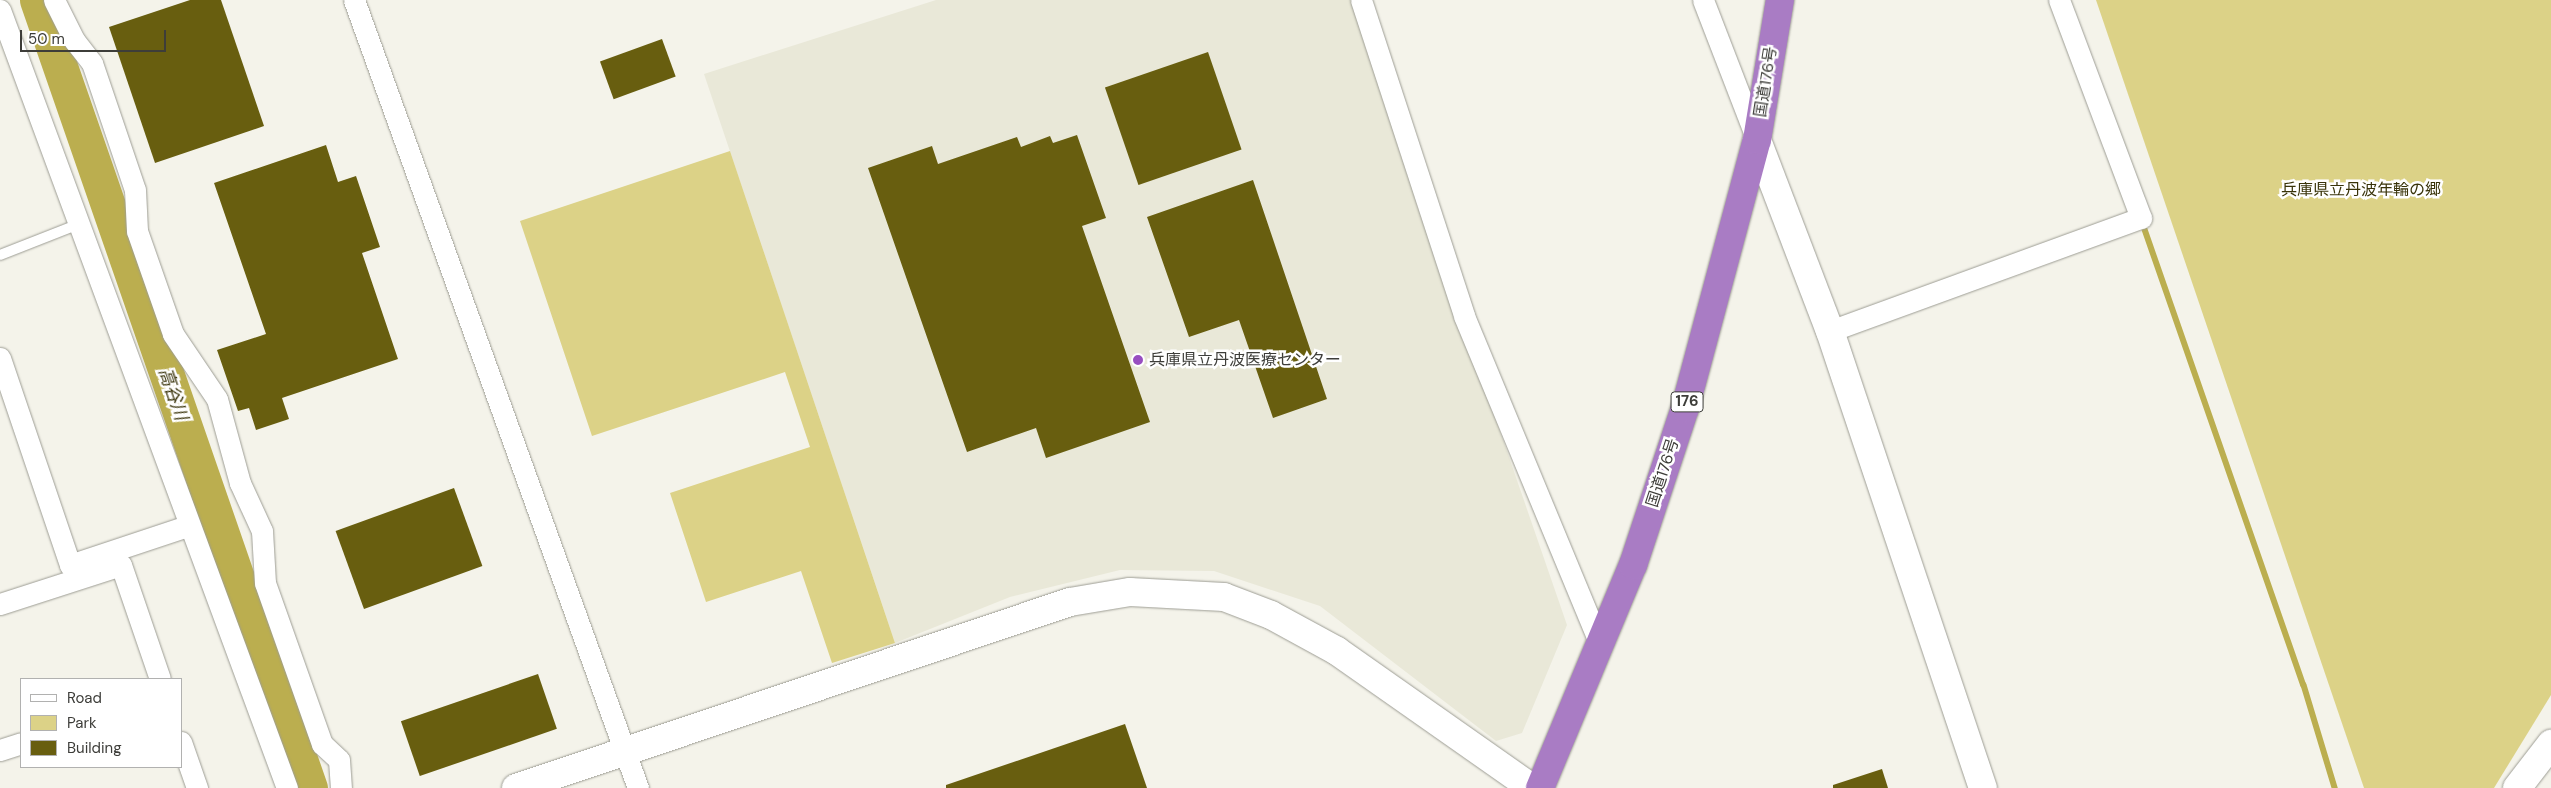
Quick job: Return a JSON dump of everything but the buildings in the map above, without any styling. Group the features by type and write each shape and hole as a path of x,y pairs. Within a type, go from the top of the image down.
{"highway":[{"name":"国道176号","path":"1540,788 1633,565 1685,408 1757,140 1780,0"}],"street":[{"path":"54,0 74,40 92,63 134,190 137,231 174,334 217,399 240,483 262,532 265,583 322,744 340,760 341,788"},
{"path":"354,0 638,788"},
{"path":"1361,0 1464,316 1600,645"},
{"path":"1703,0 1830,331 1983,788"},
{"path":"1830,331 2141,218 2059,0"},
{"path":"0,10 287,788"},
{"path":"0,358 70,564 190,525"},
{"path":"0,604 121,565 160,678"},
{"path":"516,788 1070,602 1130,592 1181,592 1224,597 1271,615 1337,651 1532,788"},
{"path":"0,750 20,743"},
{"path":"2517,788 2551,744"},
{"path":"182,745 197,788"}],"lane":[{"path":"0,255 78,224"}],"shaded area":[{"name":"兵庫県立丹波医療センター","path":"936,0 1351,0 1567,625 1522,733 1496,741 1320,606 1214,571 1120,570 1010,597 895,643 704,74"}],"green space":[{"name":"兵庫県立丹波年輪の郷","path":"2096,0 2551,0 2551,695 2494,788 2364,788"},
{"path":"730,151 895,643 832,663 801,571 706,602 670,493 810,447 785,372 592,436 520,221"}],"waterway":[{"name":"高谷川","path":"37,0 310,788"},
{"path":"2142,221 2304,685 2335,788"}],"place":[{"name":"兵庫県立丹波医療センター","path":"1138,360"}]}
